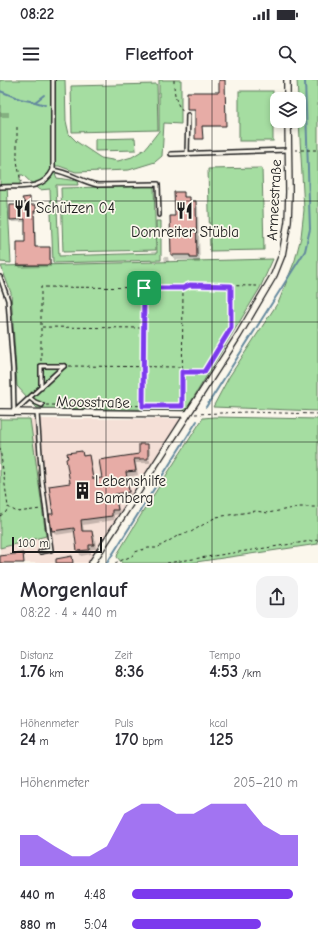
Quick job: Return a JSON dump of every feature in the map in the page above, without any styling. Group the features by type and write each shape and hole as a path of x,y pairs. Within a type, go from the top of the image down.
{"street":[{"path":"287,80 287,92"},
{"name":"Armeestraße","path":"92,563 260,300 274,274 282,255 288,222 288,128"},
{"name":"Moosstraße","path":"0,412 186,414"}],"lane":[{"path":"0,187 38,185 50,176 54,170 53,80"},
{"path":"187,153 188,115"},
{"path":"171,154 288,150"},
{"path":"54,170 65,172 89,183 98,185 158,184 159,215"},
{"path":"0,277 8,300 13,369 14,412"},
{"path":"40,388 41,366 64,366"},
{"path":"14,412 64,366"},
{"path":"30,398 35,402 42,404"},
{"path":"37,413 42,481 51,550 40,552"}],"path":[{"path":"174,80 174,94 177,104 182,112 188,115"},
{"path":"17,127 17,161 22,186"},
{"path":"288,150 318,150"},
{"path":"41,366 41,287 183,288 190,285 257,286"},
{"path":"182,372 204,372 231,328 231,286"},
{"path":"143,406 144,288"},
{"path":"42,404 182,406 183,288"},
{"path":"41,327 144,328"},
{"path":"64,366 182,367"},
{"path":"186,414 247,412 318,414"},
{"path":"0,448 8,507 6,512 0,516"},
{"path":"115,563 132,556 135,552 148,548 157,548 179,535 191,532 216,517 256,511 268,513 299,507 318,506"},
{"path":"8,507 17,512 41,509"},
{"path":"167,563 318,540"}],"shaded area":[{"path":"30,419 180,419 88,563 0,563 0,548 46,536"}],"green space":[{"path":"0,80 65,80 66,121 69,134 77,142 101,158 118,161 132,157 145,149 159,131 159,80 181,80 181,124 164,123 162,156 155,162 129,170 76,172 59,166 52,166 57,178 77,181 78,185 56,185 59,256 157,253 156,221 161,221 161,260 53,263 50,189 39,190 23,175 20,175 20,185 7,185 11,263 0,262"},
{"path":"297,80 318,80 318,411 213,407 229,377 279,301 295,260 301,237 304,210 299,128 306,128 306,92 298,92"},
{"path":"157,84 158,130 72,132 71,86"},
{"path":"239,91 273,91 270,92 270,128 273,128 273,141 239,141"},
{"path":"135,138 136,150 95,151 95,139"},
{"path":"262,168 264,250 210,251 208,169"},
{"path":"154,186 156,250 63,252 61,188"},
{"path":"273,259 260,288 186,410 37,408 17,386 11,293 1,266"},
{"path":"203,418 318,419 318,544 189,563 122,563 117,557 118,553 144,510"},
{"path":"0,419 30,419 46,536 0,548"}],"building":[{"path":"219,80 225,80 226,126 202,126 203,139 195,139 195,110 187,110 187,92 219,92"},
{"path":"174,192 184,192 184,197 190,197 190,201 196,201 197,258 190,258 190,255 171,255 170,216 175,216"},
{"path":"30,197 30,205 36,205 36,211 34,211 35,247 50,247 50,265 17,265 17,242 25,242 25,219 10,220 10,205 26,205 22,198"},
{"name":"Lebenshilfe Bamberg","path":"139,444 148,444 148,459 134,459 136,471 126,472 129,492 115,494 118,510 112,510 112,516 81,520 82,531 92,531 94,545 89,545 89,550 77,551 74,528 52,531 49,514 53,514 49,486 70,483 66,459 68,458 67,453 82,451 83,456 89,455 93,479 102,478 99,460 139,454"},
{"path":"23,553 24,563 0,563 0,556"},
{"path":"72,556 73,563 56,563 56,559"}],"waterway":[{"path":"206,407 305,251 310,229 305,80"},
{"path":"0,91 20,99 45,105"},
{"path":"35,102 44,95"},
{"path":"107,563 197,421"}],"place":[{"name":"Schützen 04","path":"23,208"},
{"name":"Domreiter Stübla","path":"185,211"},
{"name":"Lebenshilfe Bamberg","path":"82,490"}],"route":[{"path":"190,285 231,286 231,328 204,372 182,372 182,406 143,406 144,288 183,288 190,285"}]}
